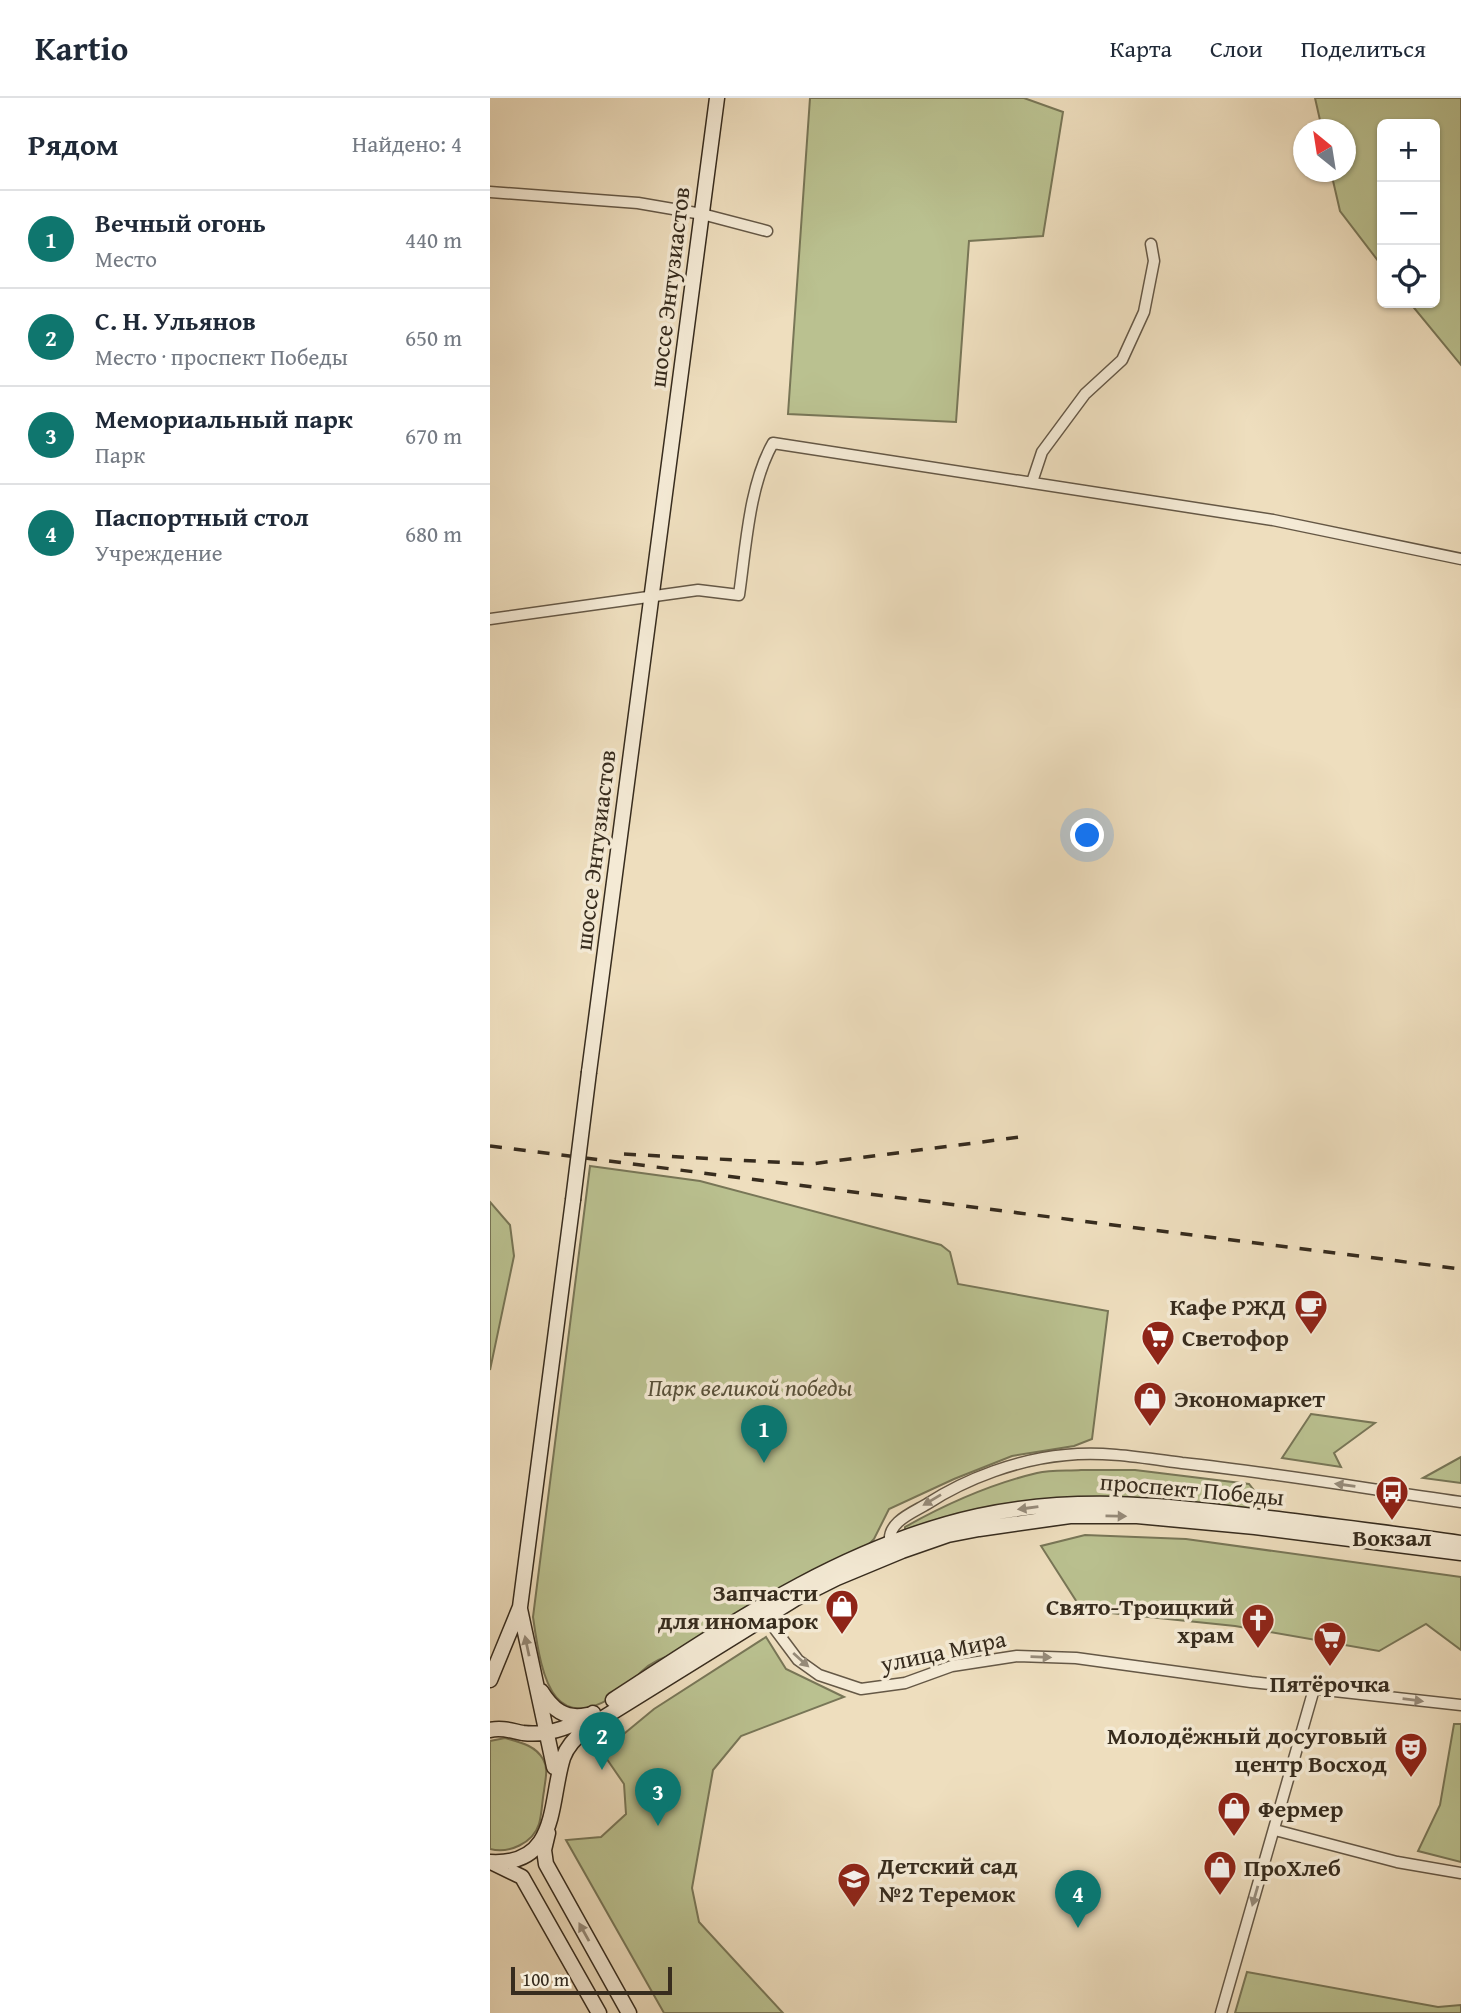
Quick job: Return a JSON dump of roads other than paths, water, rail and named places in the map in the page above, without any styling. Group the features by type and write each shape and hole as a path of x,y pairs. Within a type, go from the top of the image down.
{"main road":[{"name":"шоссе Энтузиастов","path":"520,1607 717,98"},
{"name":"проспект Победы","path":"594,1718 811,1579 890,1544 978,1516 1050,1505 1100,1503 1186,1507 1461,1543"},
{"name":"проспект Победы","path":"762,1611 902,1550 948,1535 1070,1516 1137,1516 1255,1527 1461,1553"},
{"path":"490,1681 520,1607"},
{"path":"520,1607 557,1792"},
{"path":"536,1682 556,1711 569,1716 594,1718"},
{"path":"490,1730 546,1732 561,1730 594,1718"},
{"path":"594,1718 563,1757 544,1850 546,1864 629,2013"},
{"path":"526,1733 541,1746 554,1767"},
{"path":"491,1862 523,1856 538,1844 548,1830"},
{"path":"491,1862 522,1877 599,2013"}],"street":[{"path":"490,192 638,203 702,214 768,231"},
{"path":"1032,482 1042,452 1085,394 1122,360 1144,312 1154,261 1151,244"},
{"path":"490,619 698,590 739,595 763,460 772,443 1273,520 1461,559"},
{"path":"890,1544 889,1539 896,1523 938,1496 998,1471 1030,1461 1066,1455 1105,1454 1203,1465 1461,1502"},
{"name":"улица Мира","path":"762,1611 798,1660 819,1675 861,1689 905,1683 952,1666 1017,1656 1076,1658 1461,1705"},
{"path":"1221,2013 1314,1689"},
{"path":"1275,1830 1397,1862 1461,1873"}],"railway":[{"path":"624,1154 811,1164 1028,1136"},
{"path":"490,1146 1461,1269"}],"place":[{"name":"Кафе РЖД","path":"1311,1336"},
{"name":"Светофор","path":"1158,1367"},
{"name":"Экономаркет","path":"1150,1428"},
{"name":"Вечный огонь","path":"764,1463"},
{"name":"Вокзал","path":"1392,1522"},
{"name":"Запчасти для иномарок","path":"842,1636"},
{"name":"Свято-Троицкий храм","path":"1258,1650"},
{"name":"Пятёрочка","path":"1330,1668"},
{"name":"С. Н. Ульянов","path":"602,1770"},
{"name":"Молодёжный досуговый центр Восход","path":"1411,1779"},
{"name":"Мемориальный парк","path":"658,1826"},
{"name":"Фермер","path":"1234,1838"},
{"name":"ПроХлеб","path":"1220,1897"},
{"name":"Детский сад №2 Теремок","path":"854,1909"},
{"name":"Паспортный стол","path":"1078,1928"}],"park label":[{"name":"Парк великой победы","path":"750,1387"}]}
